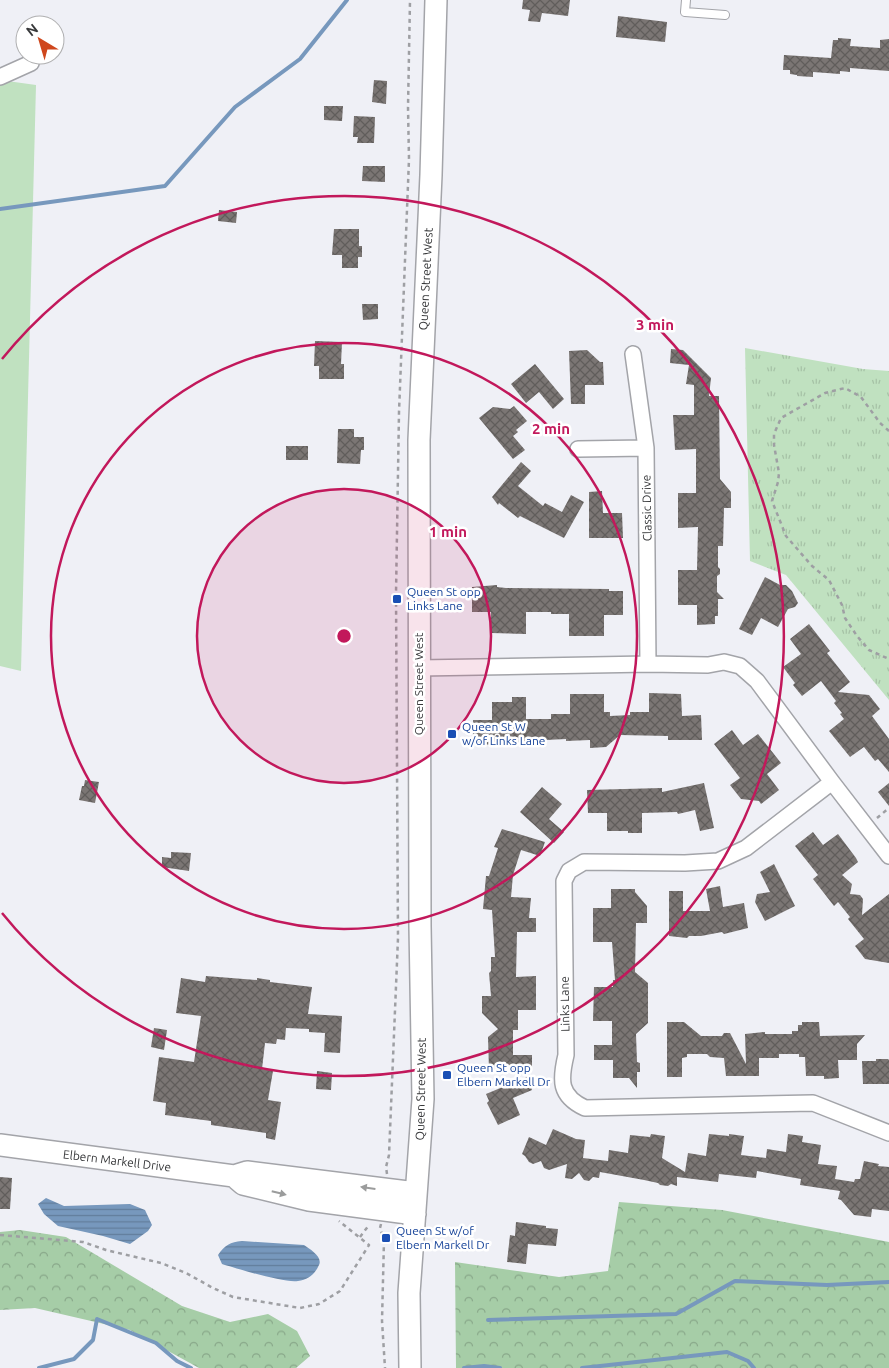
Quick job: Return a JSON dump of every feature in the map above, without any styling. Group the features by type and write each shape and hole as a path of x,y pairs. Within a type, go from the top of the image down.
{"main road":[{"name":"Queen Street West","path":"410,1368 409,1292 423,1099 419,440 431,175 436,0"},
{"name":"Elbern Markell Drive","path":"0,1145 234,1176 247,1172 416,1192"},
{"name":"Elbern Markell Drive","path":"234,1176 243,1184 309,1200 415,1214"}],"street":[{"path":"0,77 27,65"},
{"name":"Classic Drive","path":"633,354 646,448 648,664"},
{"path":"578,449 646,448"},
{"path":"419,668 708,664 724,662 740,666 757,681 889,856"},
{"name":"Links Lane","path":"832,782 746,848 718,861 685,863 584,862 569,871 564,881 566,1055 562,1074 565,1090 572,1102 585,1108 812,1103 889,1133"}],"lane":[{"path":"686,0 685,12 724,15"}],"path":[{"path":"387,1170 386,1167 389,1160 398,938 396,594 398,412 410,159 408,107 410,0"},
{"path":"889,432 861,397 845,388 825,393 804,404 781,418 774,434 774,445 780,473 772,501 786,536 812,566 829,580 840,602 845,618 856,636 869,650 889,659"},
{"path":"0,1235 83,1242 106,1250 161,1263 234,1297 300,1308 318,1304 340,1291 369,1245 334,1217"},
{"path":"360,1237 370,1224"},
{"path":"380,1228 384,1240 382,1321 385,1368"}],"green space":[{"path":"0,80 36,85 21,671 0,666"},
{"path":"745,348 863,369 889,371 889,700 786,575 750,561"},
{"path":"619,1202 722,1210 889,1242 889,1368 456,1368 455,1262 559,1277 608,1271"},
{"path":"20,1230 66,1237 182,1306 230,1322 268,1314 297,1331 310,1356 296,1368 199,1368 130,1330 35,1308 0,1310 0,1232"}],"water":[{"path":"46,1198 64,1206 130,1204 145,1210 152,1225 148,1231 130,1244 58,1226 44,1214 38,1204"},
{"path":"242,1241 304,1245 318,1256 320,1262 313,1274 308,1278 292,1281 222,1264 218,1255 226,1246"}],"building":[{"path":"523,0 570,0 568,16 542,13 540,22 528,21 530,10 522,9"},
{"path":"618,16 667,22 665,42 616,37"},
{"path":"838,38 851,39 850,46 880,48 880,40 889,39 889,71 850,68 850,72 840,71 840,74 813,72 813,77 797,76 790,74 790,70 783,70 784,55 831,58 833,40 838,40"},
{"path":"374,80 387,81 386,104 372,102"},
{"path":"324,106 343,106 342,121 324,120"},
{"path":"354,116 375,117 374,143 357,143 358,137 353,137"},
{"path":"363,166 385,166 385,182 362,181"},
{"path":"219,210 237,212 236,223 218,221"},
{"path":"334,229 359,229 359,246 362,246 362,257 358,257 358,268 342,268 342,255 332,255"},
{"path":"362,304 378,304 378,319 363,320"},
{"path":"315,341 342,342 341,364 344,364 344,379 319,379 319,366 314,366"},
{"path":"671,349 683,350 711,378 709,396 719,396 720,479 731,492 731,508 724,508 723,546 718,546 720,574 717,576 717,592 724,599 718,599 718,616 715,616 715,624 697,625 697,605 678,605 678,570 697,570 698,527 678,528 678,493 696,493 696,449 675,450 673,415 694,415 694,385 686,384 689,365 670,363"},
{"path":"587,350 600,362 603,362 604,385 585,385 585,404 571,404 569,351"},
{"path":"535,364 564,399 553,409 539,392 526,403 511,384"},
{"path":"514,406 527,421 516,430 518,432 513,436 525,450 513,459 479,418 493,407 510,409"},
{"path":"338,429 354,429 354,437 364,437 364,450 361,450 360,464 337,463"},
{"path":"286,446 308,446 308,460 286,460"},
{"path":"521,462 531,471 518,486 543,506 545,503 562,512 571,495 584,502 564,538 520,516 518,518 499,503 498,505 492,497"},
{"path":"602,491 603,513 622,513 623,538 589,538 589,492"},
{"path":"765,577 780,585 786,585 792,591 798,603 795,607 788,609 778,627 761,618 752,635 739,629"},
{"path":"497,585 497,587 506,588 609,589 609,591 623,591 623,615 604,615 604,636 569,636 569,614 551,614 551,612 526,612 526,634 491,633 491,612 472,612 472,587"},
{"path":"809,624 830,651 827,653 850,682 838,692 869,695 880,709 872,716 889,739 889,772 878,759 875,761 864,747 850,757 829,731 844,719 834,703 836,701 821,681 802,696 783,667 801,654 790,639"},
{"path":"649,693 681,694 682,716 701,715 702,740 668,740 668,736 620,735 606,747 590,748 590,740 566,741 566,739 546,740 546,743 473,744 473,720 492,720 492,702 512,702 512,697 526,697 526,719 551,719 551,714 570,714 570,694 604,694 604,712 610,712 610,716 630,715 630,712 649,712"},
{"path":"732,730 743,745 758,734 781,763 767,774 779,790 761,804 759,801 741,799 730,785 740,778 714,744"},
{"path":"85,780 99,782 95,803 79,800"},
{"path":"704,783 714,828 700,831 695,810 678,814 677,812 642,813 642,833 607,831 607,813 588,813 587,790 662,788 662,792"},
{"path":"889,783 889,806 878,792"},
{"path":"542,787 562,804 549,819 564,832 554,843 520,812"},
{"path":"502,829 545,842 540,856 521,850 513,875 511,897 531,898 529,918 536,918 536,932 517,932 516,977 536,976 536,1010 518,1010 518,1030 513,1030 513,1055 532,1055 532,1070 489,1070 488,1037 498,1029 482,1013 482,996 491,996 489,973 491,971 491,957 495,957 492,910 483,909 486,876 489,876 498,848 494,847"},
{"path":"813,832 823,845 838,834 856,858 858,862 842,875 852,884 850,894 860,895 863,899 862,915 889,894 889,963 865,959 855,946 864,939 848,919 850,917 838,902 834,906 813,879 818,875 795,846"},
{"path":"171,852 191,853 189,871 162,867 162,857 171,858"},
{"path":"774,864 795,906 765,921 755,902 757,894 770,892 760,872"},
{"path":"720,886 723,907 744,903 748,928 724,934 722,932 689,936 687,938 669,936 669,891 683,891 683,911 710,911 706,889"},
{"path":"611,889 635,889 635,892 647,906 647,923 636,923 635,972 648,983 648,1023 636,1034 637,1062 640,1063 640,1072 637,1072 637,1088 629,1078 613,1078 613,1060 594,1060 594,1045 612,1045 612,1021 593,1021 594,987 613,987 613,980 615,980 612,942 593,942 593,908 611,908"},
{"path":"206,976 257,980 257,978 270,980 270,982 312,987 308,1014 342,1016 340,1053 324,1052 325,1033 309,1032 309,1029 286,1028 285,1040 277,1039 276,1044 265,1043 262,1069 273,1071 268,1100 281,1102 275,1140 266,1138 266,1133 211,1125 211,1121 165,1115 166,1103 153,1101 159,1057 194,1062 201,1016 176,1013 181,978 205,982"},
{"path":"667,1022 684,1022 701,1036 722,1036 724,1033 730,1033 746,1064 745,1034 765,1032 765,1034 792,1034 792,1031 798,1031 798,1025 802,1025 802,1022 819,1022 820,1036 865,1035 857,1044 857,1060 838,1060 839,1078 824,1079 824,1076 806,1076 805,1057 799,1057 799,1054 779,1054 779,1058 759,1058 759,1076 726,1076 724,1058 710,1057 707,1054 687,1054 687,1057 682,1058 682,1077 667,1077"},
{"path":"154,1028 167,1030 164,1050 151,1047"},
{"path":"876,1059 889,1060 889,1084 863,1084 862,1061 876,1061"},
{"path":"317,1071 332,1073 331,1090 316,1089"},
{"path":"527,1077 532,1090 513,1098 520,1115 498,1125 487,1103 489,1101 486,1094"},
{"path":"553,1129 576,1139 585,1140 583,1158 608,1161 609,1150 628,1153 630,1135 650,1137 651,1134 665,1136 662,1158 685,1172 688,1153 706,1156 709,1134 744,1136 741,1155 766,1158 767,1149 786,1152 788,1134 803,1136 802,1142 821,1145 818,1164 837,1166 835,1179 854,1182 855,1179 860,1179 864,1161 879,1164 878,1166 889,1167 889,1211 872,1209 871,1217 854,1215 838,1199 840,1191 800,1185 801,1179 757,1171 756,1178 719,1174 718,1182 677,1177 677,1186 671,1184 668,1186 660,1185 658,1183 600,1172 599,1178 593,1177 589,1181 584,1180 579,1173 572,1179 565,1178 567,1164 549,1170 544,1168 541,1161 533,1164 522,1154 529,1137 546,1145"},
{"path":"0,1177 12,1178 10,1209 0,1209"},
{"path":"516,1222 558,1229 556,1246 528,1244 526,1264 507,1262 510,1235 515,1236"}],"waterway":[{"path":"0,209 165,186 235,107 300,59 347,0"},
{"path":"488,1320 676,1314 735,1281 827,1285 889,1282"},
{"path":"39,1368 74,1359 93,1340 97,1319 156,1343 177,1361 191,1368"},
{"path":"582,1368 727,1352 748,1361 754,1368"},
{"path":"464,1368 484,1366 500,1368"}],"place":[{"name":"Queen St opp Links Lane","path":"397,599"},
{"name":"Queen St W w/of Links Lane","path":"452,734"},
{"name":"Queen St opp Elbern Markell Dr","path":"447,1075"},
{"name":"Queen St w/of Elbern Markell Dr","path":"386,1238"}]}
